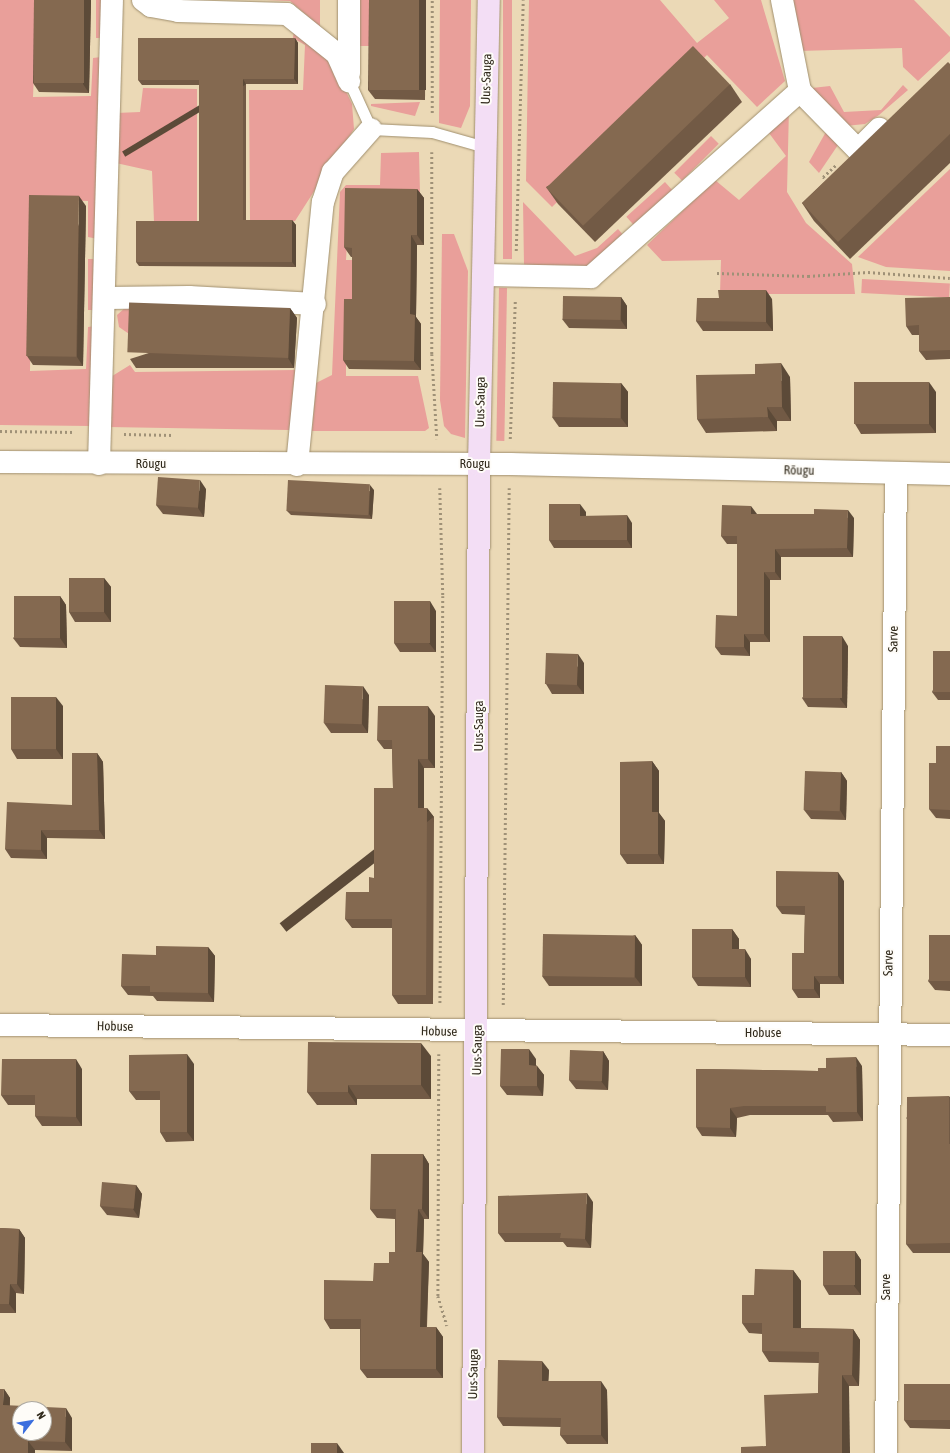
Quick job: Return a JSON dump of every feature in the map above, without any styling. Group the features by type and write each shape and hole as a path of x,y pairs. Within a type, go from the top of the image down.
{"street":[{"path":"99,464 106,298 112,0"},
{"path":"143,0 151,6 178,11 287,14 338,54 349,81"},
{"path":"349,0 349,81"},
{"name":"Uus-Sauga","path":"473,1453 478,1032 480,465 489,0"},
{"path":"782,0 800,91 854,147 858,150 894,116"},
{"path":"484,275 515,274 591,277 800,91"},
{"path":"297,465 315,304 323,202 333,172 371,129"},
{"path":"106,298 189,297 315,304"},
{"name":"Rõugu","path":"0,462 297,465 510,464 950,474"},
{"name":"Sarve","path":"886,1453 888,1034 896,473"},
{"name":"Hobuse","path":"0,1025 440,1032 950,1035"}],"lane":[{"path":"349,81 371,129 432,132 485,147"}],"path":[{"path":"432,0 432,354 439,464 444,596 438,1296 448,1328"},
{"path":"503,1032 510,464 523,0"},
{"path":"831,187 823,177 854,147"},
{"path":"716,273 808,276 868,272 950,278"}],"shaded area":[{"path":"0,0 37,0 33,97 91,96 93,58 101,57 98,239 88,237 88,201 33,199 30,371 86,369 88,327 95,326 91,426 0,425"},
{"path":"96,0 104,0 104,38 96,38"},
{"path":"266,0 320,0 320,27 290,1"},
{"path":"357,0 371,0 371,46 357,46"},
{"path":"440,0 471,0 470,106 461,128 439,123"},
{"path":"503,0 512,0 512,259 503,259"},
{"path":"529,0 660,0 697,43 729,18 714,0 761,0 785,81 757,107 707,55 552,207 526,181"},
{"path":"793,0 914,0 950,37 950,51 918,81 903,67 902,48 799,51"},
{"path":"294,30 327,52 352,104 354,129 295,221 250,221 249,90 303,90 305,45 293,38"},
{"path":"903,85 908,90 879,115 865,124 845,126 812,88 830,86 844,112 881,110"},
{"path":"143,88 197,89 197,222 154,222 152,171 116,163 116,113 140,112"},
{"path":"420,102 415,116 371,106 371,104"},
{"path":"789,108 787,192 806,223 852,264 855,294 720,294 721,260 662,261 647,245 715,180 739,200 786,156 766,129"},
{"path":"827,130 840,142 819,173 809,162"},
{"path":"711,136 719,144 682,181 674,173"},
{"path":"419,152 420,193 350,194 346,260 352,260 353,304 346,307 346,376 418,376 429,428 425,431 312,431 316,383 332,375 340,192 346,185 380,185 381,153"},
{"path":"950,169 950,271 886,267 858,257"},
{"path":"665,182 673,191 634,226 626,217"},
{"path":"523,202 575,256 597,248 618,229 625,237 586,268 524,265"},
{"path":"442,234 454,234 468,271 465,438 451,434 444,426 440,400"},
{"path":"88,259 97,259 97,310 88,310"},
{"path":"862,279 950,284 949,298 861,293"},
{"path":"499,288 507,288 504,441 496,441"},
{"path":"179,304 177,314 132,336 119,327 117,315 126,307"},
{"path":"130,365 135,372 296,370 290,430 108,427 109,378"}],"building":[{"path":"34,0 84,0 84,83 34,83"},
{"path":"369,0 419,0 419,90 369,90"},
{"path":"138,38 295,38 294,79 243,79 243,220 292,220 292,262 136,262 136,221 199,221 199,80 138,80"},
{"path":"693,46 730,84 583,226 546,188"},
{"path":"948,62 950,64 950,134 838,242 802,203"},
{"path":"345,188 417,189 417,235 411,235 410,314 415,315 414,361 343,360 344,299 352,299 352,248 344,247"},
{"path":"29,195 79,196 76,357 26,356"},
{"path":"718,290 766,290 766,322 696,321 697,298 719,298"},
{"path":"563,296 621,297 621,320 563,319"},
{"path":"950,297 950,350 919,351 919,325 906,326 905,298"},
{"path":"129,302 290,308 288,358 127,352"},
{"path":"781,363 782,407 767,407 768,417 697,419 696,375 755,374 755,364"},
{"path":"553,382 621,383 620,418 552,417"},
{"path":"854,382 929,382 929,424 854,424"},
{"path":"158,477 200,480 198,508 156,505"},
{"path":"288,480 370,484 368,515 286,511"},
{"path":"549,504 580,504 580,516 627,515 627,540 549,540"},
{"path":"722,505 751,506 751,514 814,514 814,509 848,510 847,548 775,549 775,572 764,572 764,634 744,634 744,647 715,647 716,615 737,616 737,536 721,536"},
{"path":"69,578 104,578 104,612 69,612"},
{"path":"14,596 60,596 60,638 14,638"},
{"path":"394,601 430,601 430,643 394,643"},
{"path":"803,636 842,636 842,698 803,698"},
{"path":"933,651 950,651 950,692 933,692"},
{"path":"546,653 578,654 577,685 545,684"},
{"path":"325,685 363,686 362,724 324,723"},
{"path":"11,697 56,697 56,749 11,749"},
{"path":"378,706 428,706 428,759 418,759 418,808 427,808 426,995 392,995 392,919 345,919 346,892 369,892 369,877 374,878 374,788 393,788 392,740 377,740"},
{"path":"936,746 950,746 950,810 929,809 929,763 936,763"},
{"path":"72,753 97,753 99,830 41,830 41,850 5,849 7,802 72,805"},
{"path":"652,761 652,812 658,812 658,854 620,854 620,762"},
{"path":"805,771 841,772 840,811 804,810"},
{"path":"776,871 838,872 838,976 814,976 814,989 792,989 792,953 804,953 805,906 776,906"},
{"path":"692,929 732,929 732,949 745,949 745,977 692,977"},
{"path":"543,934 635,936 634,978 542,976"},
{"path":"929,935 950,935 950,981 929,981"},
{"path":"156,946 208,947 208,993 150,992 150,986 121,986 122,954 156,955"},
{"path":"308,1042 421,1043 421,1085 348,1085 348,1092 307,1092"},
{"path":"501,1049 529,1049 529,1065 537,1066 537,1086 500,1086"},
{"path":"570,1050 603,1051 602,1081 569,1080"},
{"path":"187,1054 187,1132 160,1132 160,1091 129,1091 129,1055"},
{"path":"856,1057 857,1112 826,1112 826,1106 744,1106 730,1108 730,1128 696,1127 696,1069 818,1071 818,1068 826,1068 826,1058"},
{"path":"2,1059 76,1059 76,1117 35,1116 35,1095 1,1095"},
{"path":"949,1096 950,1243 906,1244 907,1097"},
{"path":"371,1154 423,1154 422,1209 418,1209 416,1252 422,1252 420,1327 436,1327 436,1369 360,1369 361,1319 324,1319 324,1280 373,1281 374,1263 389,1263 389,1252 395,1252 396,1209 370,1209"},
{"path":"102,1182 136,1185 134,1209 100,1206"},
{"path":"587,1193 585,1239 560,1238 561,1233 498,1233 498,1196"},
{"path":"0,1228 19,1229 17,1284 10,1284 9,1304 0,1304"},
{"path":"823,1251 855,1251 855,1285 823,1285"},
{"path":"755,1269 793,1270 793,1328 853,1329 852,1375 842,1375 842,1453 741,1453 741,1447 766,1446 764,1395 818,1393 819,1352 762,1351 762,1323 742,1323 742,1295 754,1295"},
{"path":"498,1360 542,1361 542,1381 601,1381 601,1435 560,1435 561,1418 497,1417"},
{"path":"904,1384 950,1384 950,1420 904,1420"},
{"path":"0,1389 4,1389 3,1405 12,1405 12,1441 28,1441 28,1453 0,1453"},
{"path":"52,1407 66,1408 65,1442 28,1441 52,1441"},
{"path":"311,1443 337,1443 337,1453 311,1453"}]}
